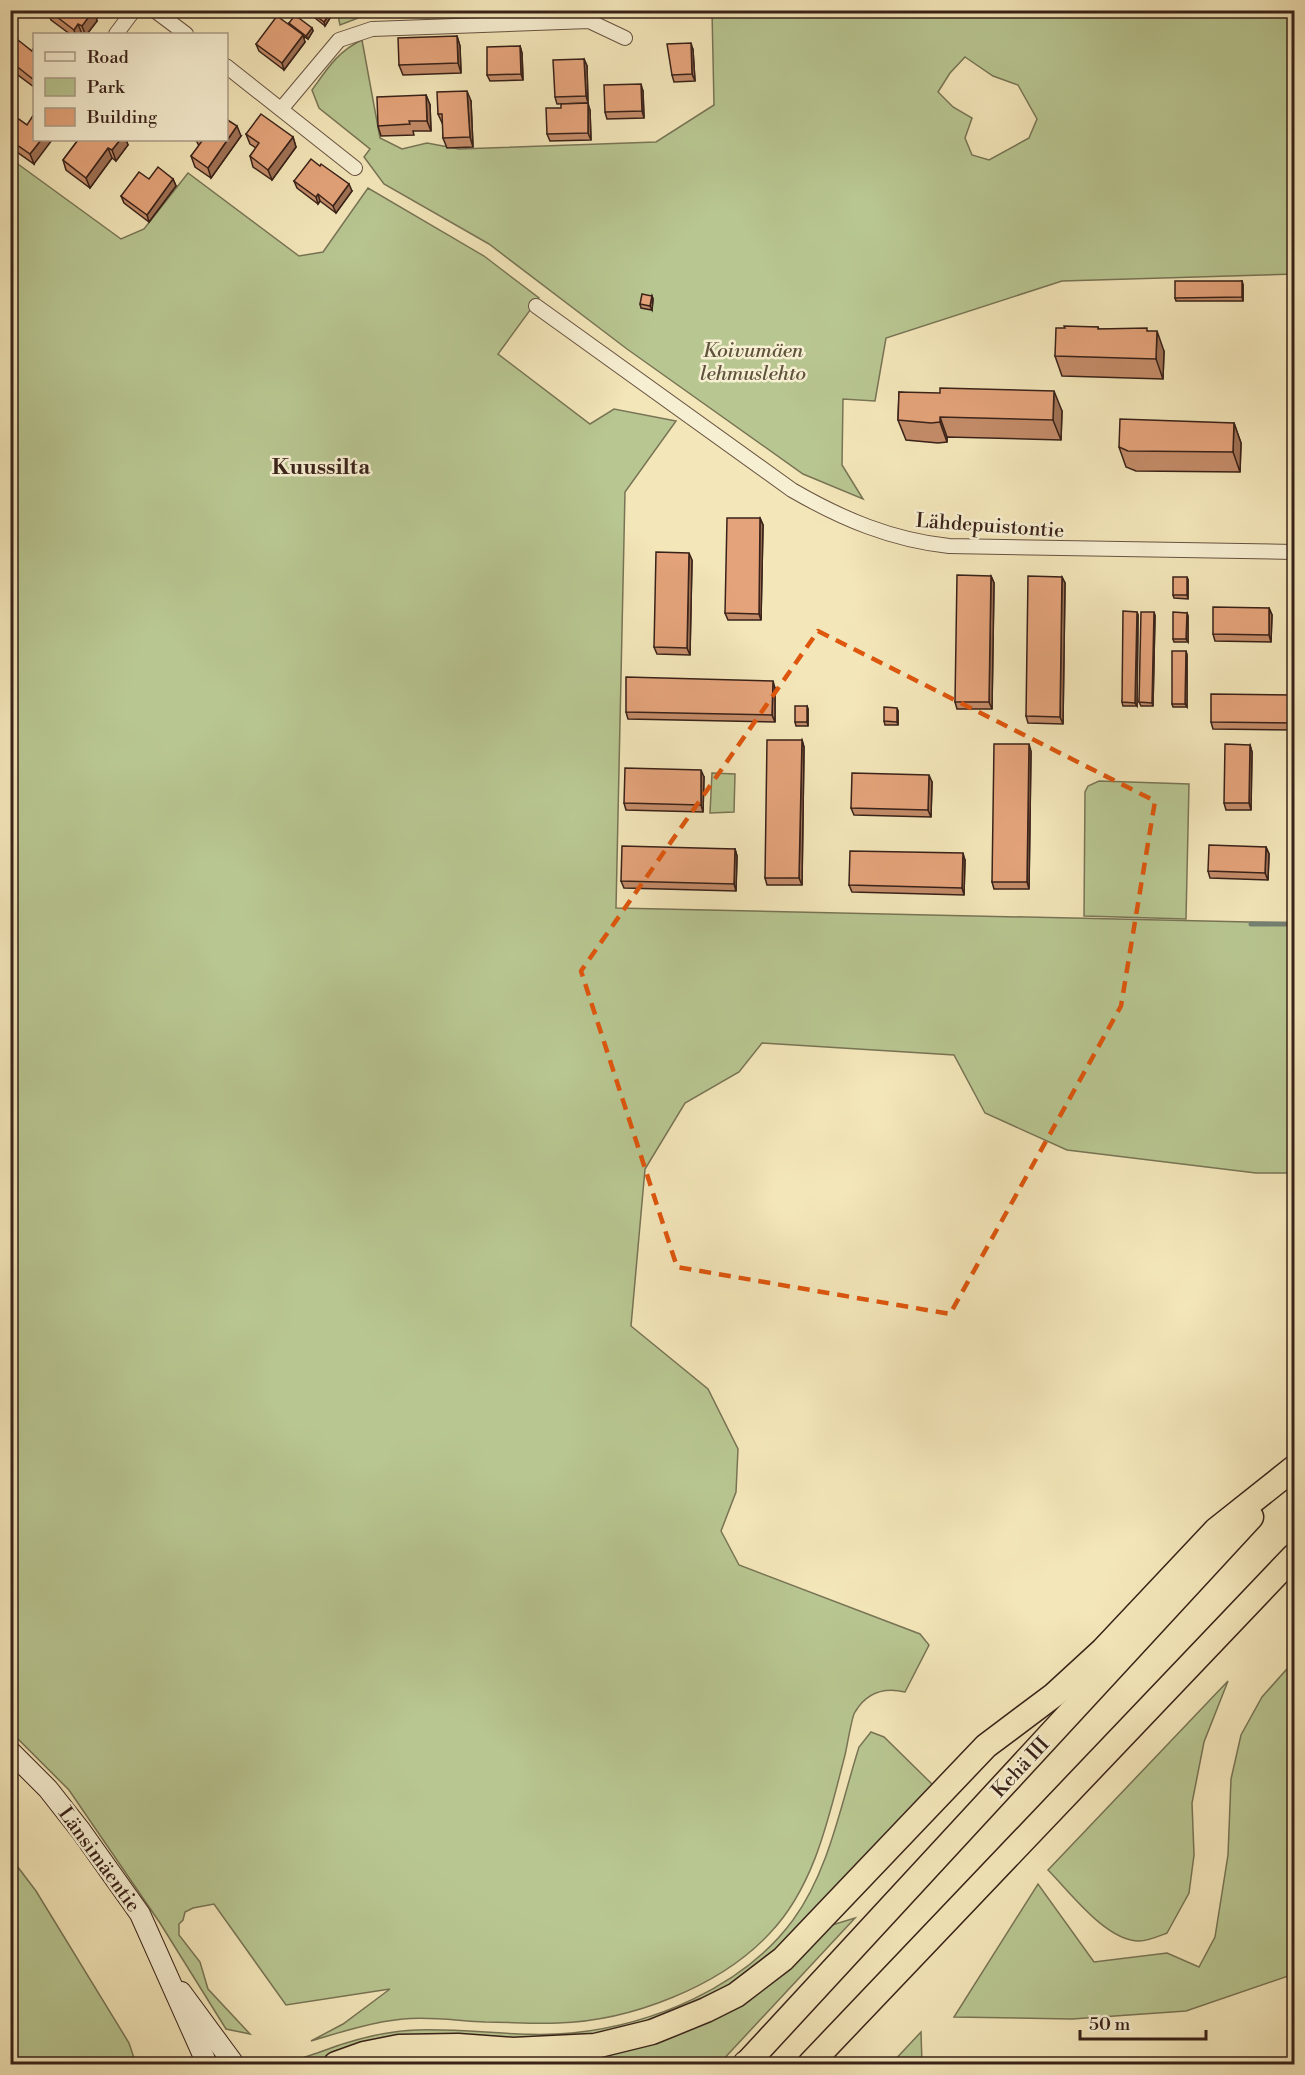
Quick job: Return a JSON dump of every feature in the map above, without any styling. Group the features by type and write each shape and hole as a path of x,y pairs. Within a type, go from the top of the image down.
{"highway":[{"name":"Kehä III","path":"746,2064 1294,1469"},
{"path":"336,2064 364,2054 399,2047 436,2046 513,2050 595,2046 652,2032 736,1995 783,1959 986,1746 1054,1695 1103,1650 1216,1530 1294,1469"},
{"path":"810,2064 1294,1556"}],"main road":[{"name":"Länsimäentie","path":"10,1750 48,1789 140,1914 207,2064"},
{"name":"Länsimäentie","path":"171,1980 200,2015 234,2064"}],"street":[{"path":"117,33 134,10"},
{"path":"154,10 185,33"},
{"path":"282,108 327,51 339,40 363,31 386,27 589,21 625,38"},
{"path":"228,68 355,168"},
{"name":"Lähdepuistontie","path":"536,306 792,490 827,511 875,530 922,543 949,546 1294,552"}],"highlighted area":[{"path":"818,631 1155,801 1121,1006 950,1314 677,1267 581,971"}],"green space":[{"path":"337,11 356,11 358,18 340,25"},
{"name":"Koivumäen lehmuslehto","path":"712,11 1294,11 1294,274 1062,281 886,338 875,401 843,399 842,465 863,499 803,474 627,349 489,244 384,184 364,157 370,149 319,108 312,90 340,55 362,40 380,138 402,149 427,143 459,149 656,142 714,105","holes":["965,57 993,76 1018,85 1037,119 1029,138 989,160 972,155 965,138 972,118 953,107 938,92 950,73"]},
{"path":"11,159 121,239 144,229 188,173 299,256 323,252 368,188 484,256 539,298 498,354 590,424 614,409 676,421 625,492 616,908 1294,923 1294,1173 1256,1173 1067,1150 985,1113 954,1055 762,1043 739,1072 685,1103 645,1169 631,1326 708,1389 738,1449 736,1492 721,1531 739,1565 920,1634 929,1645 905,1692 890,1690 877,1693 865,1700 855,1712 826,1826 809,1872 785,1914 770,1933 726,1970 672,1998 644,2008 586,2021 558,2023 423,2018 391,2020 311,2041 343,2024 390,1989 286,2005 214,1904 185,1912 179,1924 179,1935 200,1962 208,1989 250,2034 226,2029 160,1923 69,1790 11,1732"},
{"path":"712,773 735,774 734,812 710,813"},
{"path":"1099,781 1189,784 1186,919 1084,916 1085,792 1088,786"},
{"path":"1294,1661 1294,1974 1186,2011 1072,2019 954,2017 1038,1884 1094,1962 1167,1953 1199,1967 1215,1937 1228,1855 1231,1779 1241,1735 1262,1697"},
{"path":"1228,1681 1204,1742 1192,1803 1194,1855 1189,1893 1167,1933 1142,1941 1127,1939 1114,1933 1089,1914 1048,1870"},
{"path":"871,1732 884,1737 934,1786 801,1929 739,1979 713,1995 671,2014 594,2036 348,2050 311,2064 293,2064 297,2060 356,2040 405,2031 553,2034 602,2029 664,2011 694,1999 723,1983 773,1944 805,1901 825,1859 859,1747"},
{"path":"11,1858 36,1891 129,2043 136,2064 11,2064"},
{"path":"855,1918 719,2064 363,2064 420,2055 554,2061 605,2055 665,2039 832,1925"},
{"path":"921,2032 922,2064 891,2064"}],"building":[{"path":"48,10 94,10 82,26 78,24 74,30"},
{"path":"308,10 323,10 329,15 324,22"},
{"path":"295,15 312,28 306,36 289,23"},
{"path":"277,16 303,35 282,63 256,44"},
{"path":"457,36 458,63 399,65 398,38"},
{"path":"18,40 32,51 33,49 33,79 10,61 10,49"},
{"path":"691,43 692,74 672,75 667,44"},
{"path":"520,46 521,74 487,75 487,47"},
{"path":"584,59 586,96 555,97 553,60"},
{"path":"641,84 642,111 605,112 604,85"},
{"path":"467,91 470,137 443,138 442,114 438,114 437,92"},
{"path":"426,95 427,121 409,121 410,124 378,126 377,97"},
{"path":"588,103 588,133 547,134 546,108 561,108 561,104"},
{"path":"10,113 27,125 33,116 33,141 40,141 30,154 10,140"},
{"path":"261,114 293,137 268,170 250,156 259,143 246,134"},
{"path":"228,120 237,126 228,139"},
{"path":"77,141 119,141 112,150 108,148 86,178 63,160"},
{"path":"202,141 227,141 208,168 191,156"},
{"path":"311,159 349,184 333,206 318,194 316,197 294,181"},
{"path":"158,167 173,179 147,215 121,196 139,172 149,179"},
{"path":"1175,281 1242,281 1242,297 1175,298"},
{"path":"642,294 652,296 650,306 640,304"},
{"path":"1064,326 1098,327 1098,329 1147,328 1147,331 1157,331 1156,359 1055,356 1056,328 1065,328"},
{"path":"940,388 1054,391 1053,420 940,417 940,422 931,423 898,420 899,392 940,393"},
{"path":"1120,419 1234,423 1233,452 1128,451 1119,447"},
{"path":"727,518 760,518 759,614 725,613"},
{"path":"656,552 689,553 687,648 654,647"},
{"path":"957,575 991,576 989,702 955,702"},
{"path":"1028,576 1062,577 1060,717 1026,716"},
{"path":"1173,577 1187,577 1187,595 1173,595"},
{"path":"1213,607 1269,608 1269,635 1213,634"},
{"path":"1123,611 1137,612 1135,703 1122,702"},
{"path":"1141,612 1154,612 1152,703 1139,702"},
{"path":"1173,612 1187,613 1186,639 1173,639"},
{"path":"1172,651 1186,651 1185,704 1172,704"},
{"path":"626,677 773,681 772,715 626,712"},
{"path":"1211,694 1294,695 1294,723 1211,722"},
{"path":"795,706 807,706 807,722 795,722"},
{"path":"884,707 897,708 897,722 884,721"},
{"path":"767,740 802,740 799,878 765,878"},
{"path":"994,744 1029,744 1027,882 992,882"},
{"path":"1225,744 1250,745 1249,803 1224,803"},
{"path":"1288,750 1294,750 1294,759 1288,759"},
{"path":"625,768 701,770 701,805 624,803"},
{"path":"852,773 929,775 928,810 851,808"},
{"path":"1209,845 1266,847 1265,873 1208,871"},
{"path":"622,846 735,849 734,884 621,881"},
{"path":"850,851 963,853 962,888 849,885"}],"waterway":[{"path":"1251,924 1294,924"}],"district":[{"name":"Kuussilta","path":"321,466"}]}
